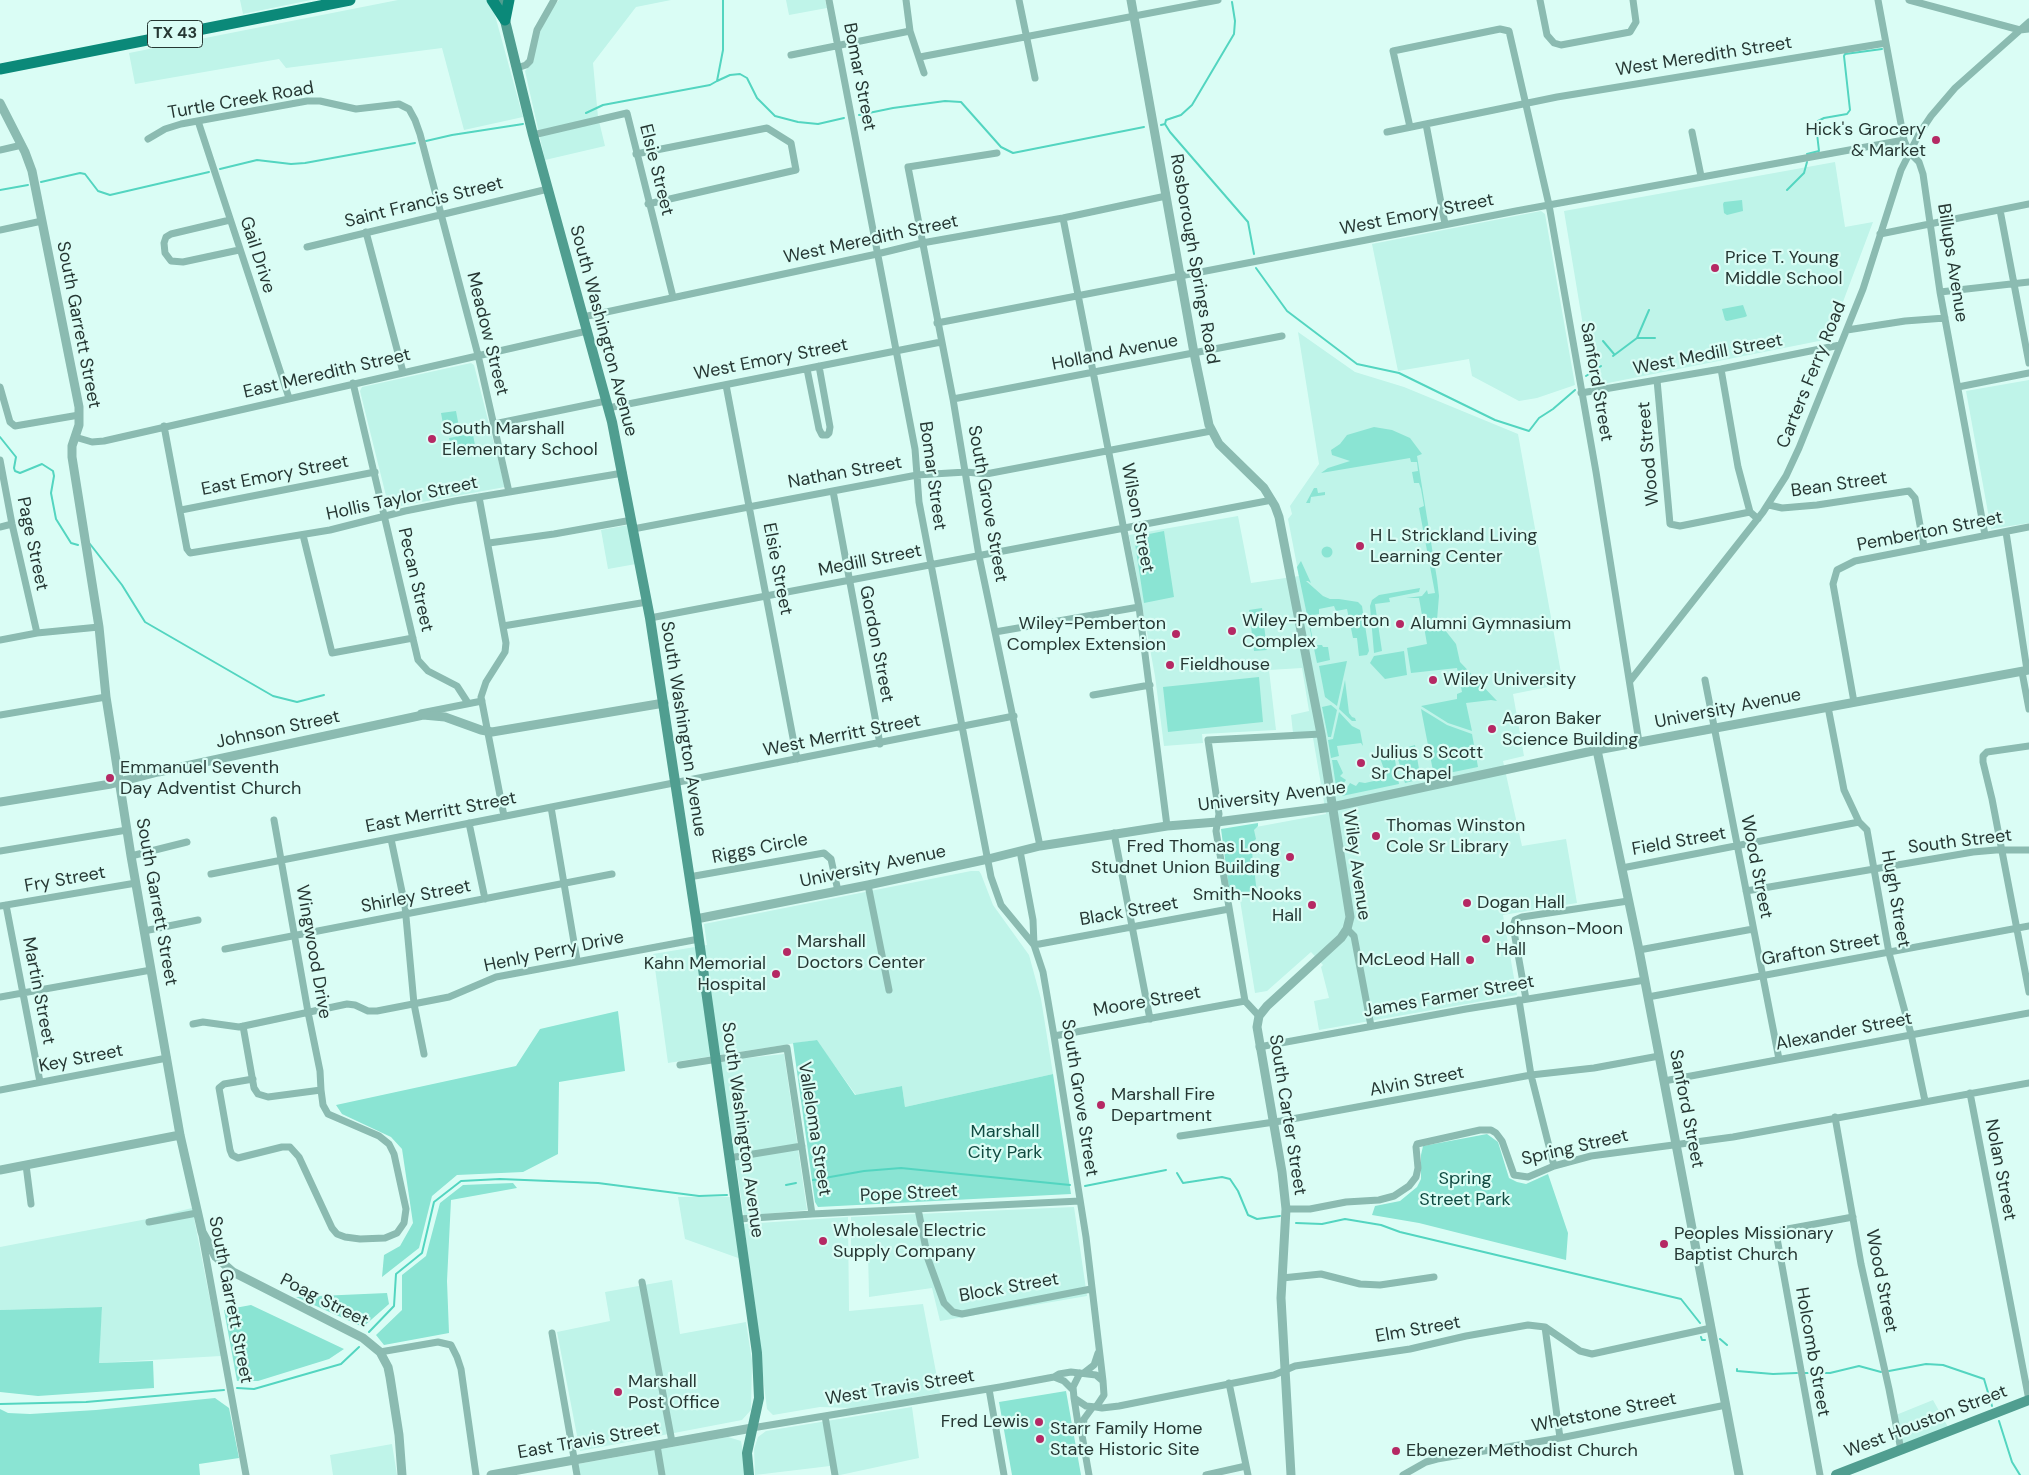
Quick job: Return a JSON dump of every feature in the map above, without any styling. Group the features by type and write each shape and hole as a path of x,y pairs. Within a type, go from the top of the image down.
{"main road":[{"name":"TX 43","path":"0,69 350,0"},
{"path":"492,0 505,20"},
{"name":"South Washington Avenue","path":"500,0 548,189 607,405 623,473 650,618 699,939 759,1373 759,1398 748,1453 749,1475"},
{"path":"505,20 509,0"},
{"name":"West Houston Street","path":"1836,1475 2029,1400"}],"street":[{"path":"517,68 526,65 530,61 537,30 554,0"},
{"name":"Bomar Street","path":"829,0 915,450 919,502 993,885 1001,905 1034,944"},
{"path":"906,0 910,31 924,73"},
{"path":"1019,0 1035,78"},
{"name":"Rosborough Springs Road","path":"1131,0 1194,353 1211,431 1219,444 1255,478 1272,500"},
{"path":"920,57 1218,0"},
{"path":"1540,0 1547,35 1554,43 1561,45 1630,32 1636,22 1633,0"},
{"name":"Billups Avenue","path":"1878,0 1904,140 1909,152 1922,168 1940,292 1985,535"},
{"path":"1909,0 2020,30 2029,29"},
{"name":"Carters Ferry Road","path":"1630,681 1769,505 1786,476 1863,290 1897,180 1909,152 1928,120 1947,97 2029,22"},
{"name":"Sanford Street","path":"1410,128 1393,51 1500,29 1509,31 1549,205 1639,742"},
{"path":"791,55 910,31"},
{"name":"West Meredith Street","path":"1387,132 1475,113 1696,73 1886,43"},
{"name":"Turtle Creek Road","path":"148,138 172,126 307,101 320,101 356,109 399,104 409,109 418,126 441,214"},
{"name":"South Garrett Street","path":"0,102 22,145 32,171 79,415 72,451 72,463 99,627 106,697 119,781 180,1135 202,1232 246,1475"},
{"name":"Elsie Street","path":"534,135 627,113 648,204 673,297"},
{"name":"Gail Drive","path":"198,121 289,398"},
{"path":"1426,124 1445,224"},
{"path":"636,154 767,128 791,143 796,170 648,204"},
{"path":"1692,132 1701,176"},
{"name":"West Emory Street","path":"937,323 1445,224 1904,140"},
{"path":"0,150 22,145"},
{"name":"South Grove Street","path":"997,152 908,167 953,399 979,556 1040,846"},
{"name":"Saint Francis Street","path":"307,247 548,189"},
{"name":"West Meredith Street","path":"583,317 922,243 1064,218 1166,196"},
{"path":"1880,234 2029,204"},
{"path":"2000,210 2029,363"},
{"name":"Meadow Street","path":"441,214 478,355 509,492"},
{"name":"Wilson Street","path":"1064,218 1139,607 1167,826"},
{"path":"230,220 171,234 166,237 164,243 165,253 172,261 183,262 239,250"},
{"path":"0,230 42,221"},
{"path":"366,232 403,372"},
{"path":"1940,292 2029,282"},
{"path":"1847,330 1905,321 1945,318"},
{"name":"East Meredith Street","path":"75,437 97,442 587,331"},
{"name":"Holland Avenue","path":"953,399 1282,336"},
{"name":"West Emory Street","path":"607,405 726,385 941,342"},
{"name":"West Medill Street","path":"1582,393 1720,369 1840,344"},
{"path":"807,369 819,430 822,435 826,435 829,433 830,427 819,366"},
{"path":"1720,369 1738,467 1750,512 1758,519"},
{"path":"1958,387 2029,373"},
{"name":"Wood Street","path":"1657,380 1670,521 1672,525 1680,526 1750,512"},
{"name":"Pecan Street","path":"353,383 418,660 423,666 458,686 468,703"},
{"name":"Elsie Street","path":"726,385 797,760"},
{"path":"0,388 10,422 15,426 79,415"},
{"path":"494,424 607,405"},
{"path":"164,426 181,510"},
{"name":"Nathan Street","path":"489,543 633,525 749,507 917,475 966,472 986,474 1211,431"},
{"name":"Page Street","path":"0,460 12,524 37,634"},
{"name":"East Emory Street","path":"181,510 375,472"},
{"name":"Hollis Taylor Street","path":"181,510 188,552 194,553 355,525 385,516 479,497 623,473"},
{"name":"Bean Street","path":"1769,505 1779,508 1817,506 1906,490 1913,493 1924,547"},
{"name":"Gordon Street","path":"833,491 848,580 880,744"},
{"path":"479,497 506,643 505,652 484,686 482,701 504,816"},
{"name":"Medill Street","path":"650,618 1272,500"},
{"name":"Wiley Avenue","path":"1272,500 1279,517 1284,539 1320,734 1350,917 1348,929 1354,936 1371,1026"},
{"path":"0,527 12,524"},
{"name":"Pemberton Street","path":"1854,702 1833,584 1838,570 1855,561 2029,528"},
{"path":"2006,532 2026,671 2029,709"},
{"path":"303,534 332,653 413,638"},
{"path":"503,626 647,602"},
{"path":"995,632 1139,607"},
{"path":"0,640 99,627"},
{"name":"University Avenue","path":"696,919 868,885 1040,846 1114,833 1332,807 1597,750 2026,671"},
{"name":"Wood Street","path":"1705,680 1716,728 1737,847 1779,1059"},
{"path":"1092,694 1150,686"},
{"path":"0,715 106,697"},
{"name":"Johnson Street","path":"414,716 429,711 482,701"},
{"name":"Johnson Street","path":"0,802 119,781 426,714 440,716 488,732 664,703"},
{"name":"Hugh Street","path":"1828,707 1844,790 1859,822 1867,830 1889,953 1911,1034 1925,1101"},
{"name":"West Merritt Street","path":"676,783 962,728 1014,716"},
{"path":"1245,1001 1216,831 1219,814 1208,740 1320,734"},
{"path":"2029,746 1988,752 1983,756 1982,762 2003,850 2029,992"},
{"name":"Sanford Street","path":"1597,750 1645,980 1739,1475"},
{"name":"East Merritt Street","path":"211,874 676,783"},
{"path":"551,807 577,960"},
{"name":"Wingwood Drive","path":"253,1079 224,1084 219,1088 232,1155 238,1158 282,1147 290,1147 299,1157 336,1233 352,1239 385,1238 394,1235 404,1223 406,1208 393,1150 379,1136 328,1114 323,1105 320,1071 274,820"},
{"name":"Field Street","path":"1622,868 1859,822"},
{"path":"469,823 485,899"},
{"path":"0,851 127,830"},
{"path":"1114,833 1150,1019"},
{"path":"391,839 405,915 414,1004 424,1054"},
{"path":"131,856 187,842"},
{"name":"South Street","path":"1746,892 1973,852 2029,850"},
{"name":"South Grove Street","path":"1020,851 1033,920 1034,944 1041,965 1054,1036 1080,1201 1103,1381"},
{"name":"Riggs Circle","path":"689,877 824,853 831,859 838,891"},
{"name":"Shirley Street","path":"225,949 612,874"},
{"name":"Fry Street","path":"3,906 136,883"},
{"path":"868,885 889,990"},
{"path":"1554,1166 1531,1075 1513,926 1515,920 1522,917 1628,900"},
{"name":"Martin Street","path":"3,906 40,1082"},
{"name":"Black Street","path":"1034,944 1229,909"},
{"path":"144,930 198,920"},
{"name":"Grafton Street","path":"1648,997 2029,926"},
{"path":"1260,1016 1266,1006 1339,940 1348,929"},
{"path":"1639,950 1753,930"},
{"name":"Henly Perry Drive","path":"193,1024 203,1022 233,1027 243,1026 347,1004 372,1012 454,995 496,976 699,939"},
{"path":"0,997 151,970"},
{"name":"James Farmer Street","path":"1259,1047 1371,1026 1645,980"},
{"name":"South Carter Street","path":"1245,1001 1260,1016 1256,1027 1274,1122 1286,1209 1281,1309 1291,1475"},
{"name":"Moore Street","path":"1054,1036 1245,1001"},
{"name":"Alexander Street","path":"1664,1081 2029,1013"},
{"path":"243,1026 256,1092 264,1097 321,1090"},
{"name":"Valleloma Street","path":"715,1059 787,1048 812,1214"},
{"name":"Alvin Street","path":"1180,1136 1402,1100 1531,1075 1594,1068 1659,1056"},
{"name":"Key Street","path":"0,1090 167,1058"},
{"path":"680,1065 715,1059"},
{"name":"Spring Street","path":"1286,1209 1310,1209 1346,1202 1380,1200 1394,1196 1409,1186 1416,1177 1418,1168 1416,1148 1418,1144 1480,1130 1491,1130 1499,1136 1514,1175 1528,1177 1554,1166 1591,1156 1733,1137 2029,1083"},
{"name":"Nolan Street","path":"1970,1093 2029,1400"},
{"name":"Wood Street","path":"1835,1118 1862,1272 1901,1450"},
{"path":"0,1170 180,1135"},
{"path":"729,1158 802,1146"},
{"path":"26,1165 31,1204"},
{"name":"Pope Street","path":"739,1220 812,1214 1080,1201"},
{"name":"Block Street","path":"918,1209 928,1259 944,1303 953,1312 962,1314 1092,1289"},
{"path":"149,1222 197,1213"},
{"name":"Holcomb Street","path":"1820,1475 1777,1242 1778,1235 1782,1230 1853,1217"},
{"name":"Poag Street","path":"202,1232 216,1256 233,1272 363,1338 380,1352 438,1342 451,1345 461,1369 476,1475"},
{"path":"1282,1278 1321,1274 1360,1284 1380,1285 1434,1277"},
{"path":"642,1282 672,1442"},
{"name":"Elm Street","path":"1094,1407 1102,1408 1274,1375 1295,1366 1386,1351 1410,1349 1522,1326 1545,1327"},
{"path":"1545,1327 1580,1351 1592,1354 1710,1328"},
{"path":"1545,1327 1560,1438"},
{"path":"552,1333 577,1475"},
{"path":"380,1352 388,1367 390,1377 399,1435 402,1475"},
{"path":"1072,1389 1082,1373 1094,1365 1098,1353"},
{"path":"1082,1373 1096,1375 1103,1381 1104,1391 1102,1399 1084,1419 1082,1435 1089,1475"},
{"name":"West Travis Street","path":"752,1428 989,1389 1054,1377 1059,1374 1082,1373"},
{"path":"1054,1377 1064,1381 1072,1389 1079,1430 1082,1435"},
{"path":"1229,1384 1248,1475"},
{"path":"989,1389 1004,1475"},
{"path":"1104,1391 1110,1402 1124,1404"},
{"path":"1074,1398 1083,1405 1094,1407"},
{"name":"Whetstone Street","path":"1403,1475 1426,1462 1437,1459 1560,1438 1726,1405"},
{"path":"825,1416 835,1475"},
{"name":"East Travis Street","path":"493,1475 752,1428"},
{"path":"657,1445 662,1475"},
{"path":"1206,1475 1246,1466"}],"shaded area":[{"path":"240,0 311,0 243,14"},
{"path":"398,0 488,0 493,8 523,117 464,130 442,48 286,68 279,59 135,84 129,53"},
{"path":"559,0 671,0 636,7 593,63 598,117 605,146 545,160 525,71 533,62 538,36 550,11"},
{"path":"786,0 825,0 827,8 789,15"},
{"name":"Price T. Young Middle School","path":"1835,162 1845,227 1873,222 1829,339 1593,386 1564,211"},
{"path":"1541,211 1545,214 1575,385 1537,398 1519,401 1472,376 1469,359 1398,371 1372,244"},
{"name":"Wiley University","path":"1298,332 1355,372 1404,387 1518,434 1563,684 1513,694 1524,756 1503,761 1522,846 1566,839 1577,903 1503,915 1517,995 1319,1030 1314,1001 1329,998 1321,967 1323,965 1311,952 1267,991 1255,993 1229,832 1326,814 1312,732 1293,733 1291,715 1309,711 1302,668 1269,670 1276,730 1202,734 1203,743 1164,746 1155,676 1129,535 1238,516 1251,583 1299,576 1288,519 1292,514 1290,506 1319,464"},
{"name":"South Marshall Elementary School","path":"471,363 474,365 505,487 389,508 360,391 362,387"},
{"path":"2029,380 2029,523 1991,529 1966,391"},
{"path":"628,525 636,564 608,569 601,530"},
{"path":"971,871 979,871 993,905 1029,955 1041,999 1053,1074 905,1107 902,1086 856,1095 816,1040 668,1063 653,954 707,945 704,924"},
{"path":"784,1054 807,1210 744,1216 720,1061"},
{"path":"678,1197 732,1197 741,1259 685,1239"},
{"path":"1074,1207 1087,1296 940,1321 932,1288 869,1297 868,1250 851,1251 851,1217"},
{"path":"192,1208 221,1356 98,1363 102,1307 0,1310 0,1247 147,1219"},
{"path":"848,1217 849,1311 923,1304 940,1393 852,1408 820,1407 773,1415 767,1409 744,1224"},
{"path":"672,1280 680,1334 746,1322 752,1361 751,1410 742,1420 580,1451 557,1332 610,1321 605,1292"},
{"path":"1933,1400 1948,1427 1897,1446 1891,1417"},
{"path":"912,1407 919,1458 840,1475 832,1475 830,1466 755,1475 754,1449 758,1437 766,1431"},
{"path":"728,1437 741,1441 747,1475 580,1475 578,1464"},
{"path":"392,1444 397,1475 333,1475 330,1455"}],"green space":[{"path":"1742,200 1743,211 1727,215 1724,213 1724,202"},
{"path":"1743,305 1747,316 1725,320 1722,309"},
{"path":"456,411 459,427 444,429 441,413"},
{"path":"1374,427 1392,430 1410,438 1422,454 1417,456 1437,579 1439,596 1437,620 1456,644 1460,662 1497,701 1466,703 1472,731 1448,723 1421,706 1457,699 1457,694 1462,692 1457,668 1411,673 1407,648 1427,644 1419,598 1406,598 1422,596 1427,590 1428,594 1435,593 1419,508 1424,506 1421,489 1419,483 1414,483 1412,472 1418,471 1417,462 1411,462 1410,458 1321,473 1328,468 1350,461 1332,455 1331,450 1340,444 1347,435"},
{"path":"473,435 475,445 468,447 467,451 453,454 449,438"},
{"path":"1314,488 1317,488 1318,493 1325,492 1325,495 1311,497 1310,503 1306,503"},
{"path":"1164,531 1174,597 1144,603 1134,537"},
{"path":"1327,546 1333,552 1327,558 1321,552"},
{"path":"1301,561 1311,583 1306,581 1323,596 1330,599 1358,602 1362,606 1369,651 1367,655 1359,656 1357,638 1353,638 1347,609 1336,611 1334,606 1319,609 1319,614 1308,616 1314,645 1328,647 1330,660 1317,663 1297,567"},
{"path":"1420,588 1419,592 1389,598 1390,602 1375,604 1382,651 1374,653 1370,606 1372,600 1379,595"},
{"path":"1262,608 1267,650 1254,651 1249,610"},
{"path":"1404,651 1407,675 1385,679 1370,663 1374,656"},
{"path":"1347,661 1337,706 1325,697 1319,666"},
{"path":"1259,677 1263,722 1168,732 1163,687"},
{"path":"1345,680 1349,713 1356,721 1352,721 1339,709"},
{"path":"1331,705 1337,710 1331,737 1328,737 1322,707"},
{"path":"1421,709 1447,725 1472,734 1478,767 1434,776"},
{"path":"1339,712 1352,726 1360,730 1363,746 1361,743 1337,746 1339,756 1331,758 1328,740 1333,739"},
{"path":"1415,745 1420,775 1417,780 1405,783 1398,759 1405,754 1405,748"},
{"path":"1383,752 1387,757 1395,760 1399,784 1342,796 1350,783 1356,786 1359,782 1365,783 1387,778 1379,755 1374,755 1373,753"},
{"path":"1332,760 1337,760 1343,773 1340,776 1346,780 1337,793"},
{"path":"1258,823 1254,830 1256,839 1251,844 1257,893 1232,898 1230,896 1221,829"},
{"path":"618,1011 625,1071 559,1082 558,1154 523,1172 457,1175 432,1196 419,1248 382,1277 384,1255 400,1246 413,1223 402,1149 391,1137 342,1114 336,1105 516,1066 540,1029"},
{"name":"Marshall City Park","path":"817,1040 855,1095 902,1086 905,1107 1053,1074 1071,1194 818,1207 815,1202 793,1043"},
{"name":"Spring Street Park","path":"1487,1134 1498,1142 1509,1178 1526,1184 1548,1174 1568,1233 1566,1260 1419,1223 1372,1215 1375,1206 1400,1201 1417,1187 1421,1179 1423,1146"},
{"path":"513,1183 517,1188 451,1200 447,1281 449,1333 384,1345 376,1335 402,1310 402,1275 426,1256 440,1203 463,1185"},
{"path":"387,1293 389,1304 363,1327 296,1297"},
{"path":"251,1305 344,1349 329,1359 258,1381 237,1381 224,1310"},
{"path":"102,1307 99,1363 153,1361 154,1388 38,1396 0,1392 0,1310"},
{"name":"Starr Family Home State Historic Site","path":"1066,1391 1081,1475 1012,1475 999,1402"},
{"path":"215,1398 229,1408 239,1458 199,1464 200,1475 0,1475 0,1409 8,1413 30,1414 96,1410"}],"waterway":[{"path":"586,113 603,105 710,85 717,81 723,50 723,0"},
{"path":"1165,124 1166,120 1181,115 1192,105 1234,34 1235,21 1232,2"},
{"path":"1807,154 1819,151 1816,125 1818,121 1824,118 1847,114 1850,110 1845,54 1882,49"},
{"path":"717,81 730,75 740,74 747,78 757,98 775,116 798,122 818,124 844,118"},
{"path":"859,115 945,101 961,102 1001,147 1013,153 1144,127"},
{"path":"426,141 523,124"},
{"path":"1161,125 1165,124 1248,222 1254,254"},
{"path":"220,169 257,160 291,164 305,163 415,143"},
{"path":"1787,190 1804,173 1807,162"},
{"path":"41,182 80,173 85,174 98,191 110,195 209,172"},
{"path":"0,190 28,185"},
{"path":"1256,268 1287,311 1357,364 1399,373 1495,420 1529,431 1539,418 1575,390"},
{"path":"1613,356 1637,338 1649,310"},
{"path":"1637,338 1655,338"},
{"path":"1603,341 1614,354"},
{"path":"1586,376 1601,366"},
{"path":"0,437 16,457 15,471 20,473 42,464 53,471 51,493 56,519 71,543 78,545"},
{"path":"90,544 122,585 145,622 273,696 297,702 324,695"},
{"path":"813,1180 864,1171 901,1168 1070,1185"},
{"path":"1085,1186 1166,1170"},
{"path":"1177,1173 1183,1183 1222,1177 1230,1179 1238,1191 1248,1215 1257,1219 1280,1216"},
{"path":"369,1332 394,1306 396,1274 422,1253 434,1202 461,1181 500,1179 598,1183 699,1196 727,1195"},
{"path":"786,1185 796,1183"},
{"path":"1296,1223 1322,1224 1345,1219 1381,1225 1400,1232 1681,1299 1700,1323"},
{"path":"1701,1337 1702,1340 1705,1340"},
{"path":"1720,1339 1727,1345"},
{"path":"237,1388 254,1389 341,1364 359,1347"},
{"path":"1889,1371 1926,1364 1943,1365 1984,1379 1992,1406"},
{"path":"1805,1373 1830,1373 1859,1366 1881,1372"},
{"path":"1737,1369 1737,1371 1773,1374 1797,1373"},
{"path":"0,1404 86,1402 224,1390"},
{"path":"1999,1421 2012,1462 2020,1475"}],"place":[{"name":"Hick's Grocery & Market","path":"1936,140"},
{"name":"Price T. Young Middle School","path":"1715,268"},
{"name":"South Marshall Elementary School","path":"432,439"},
{"name":"H L Strickland Living Learning Center","path":"1360,546"},
{"name":"Alumni Gymnasium","path":"1400,624"},
{"name":"Wiley-Pemberton Complex","path":"1232,631"},
{"name":"Wiley-Pemberton Complex Extension","path":"1176,634"},
{"name":"Fieldhouse","path":"1170,665"},
{"name":"Wiley University","path":"1433,680"},
{"name":"Aaron Baker Science Building","path":"1492,729"},
{"name":"Julius S Scott Sr Chapel","path":"1361,763"},
{"name":"Emmanuel Seventh Day Adventist Church","path":"110,778"},
{"name":"Thomas Winston Cole Sr Library","path":"1376,836"},
{"name":"Fred Thomas Long Studnet Union Building","path":"1290,857"},
{"name":"Dogan Hall","path":"1467,903"},
{"name":"Smith-Nooks Hall","path":"1312,905"},
{"name":"Johnson-Moon Hall","path":"1486,939"},
{"name":"Marshall Doctors Center","path":"787,952"},
{"name":"McLeod Hall","path":"1470,960"},
{"name":"Kahn Memorial Hospital","path":"776,974"},
{"name":"Marshall Fire Department","path":"1101,1105"},
{"name":"Wholesale Electric Supply Company","path":"823,1241"},
{"name":"Peoples Missionary Baptist Church","path":"1664,1244"},
{"name":"Marshall Post Office","path":"618,1392"},
{"name":"Fred Lewis","path":"1039,1422"},
{"name":"Starr Family Home State Historic Site","path":"1040,1439"},
{"name":"Ebenezer Methodist Church","path":"1396,1451"}]}
